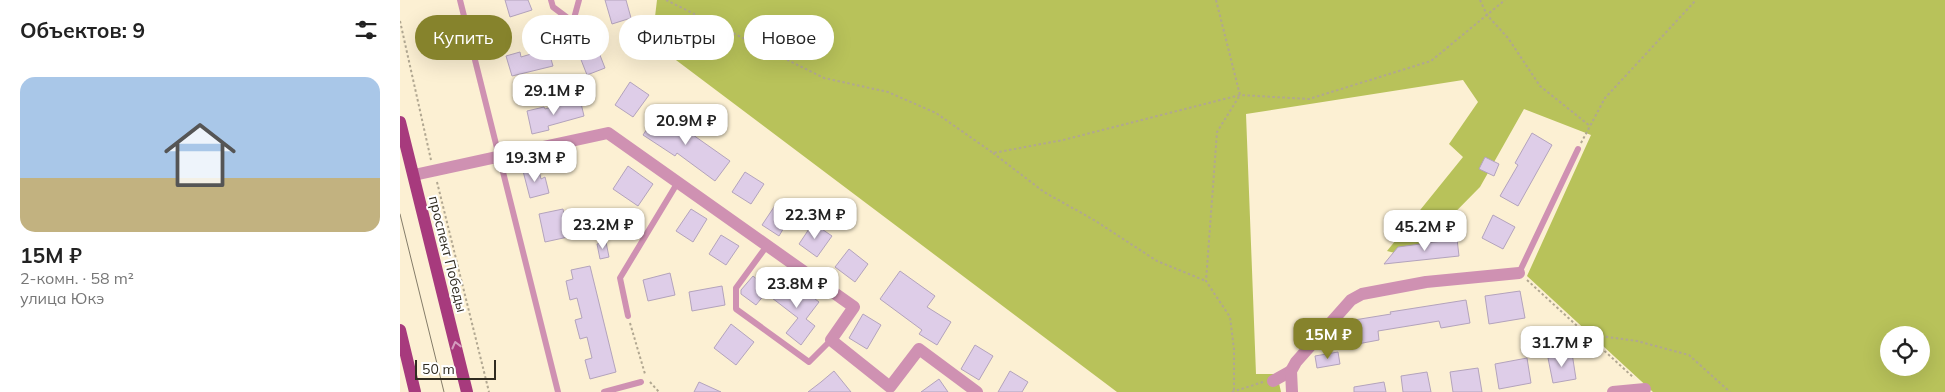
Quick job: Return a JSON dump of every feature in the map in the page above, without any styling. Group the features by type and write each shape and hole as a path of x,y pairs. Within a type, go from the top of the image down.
{"main road":[{"name":"проспект Победы","path":"400,122 467,392"},
{"path":"400,330 415,392"}],"street":[{"path":"414,176 434,170 608,133 766,247 854,307 831,340 889,390 920,349 977,392"},
{"path":"1292,392 1292,371 1296,362 1351,300 1362,294 1426,282 1519,273"},
{"path":"1272,381 1292,371"},
{"path":"1613,392 1645,389"}],"lane":[{"path":"460,0 558,392"},
{"path":"550,0 553,7 573,22 580,0"},
{"path":"1519,273 1578,150"},
{"path":"628,316 620,278 678,182"},
{"path":"766,247 736,288 736,309 809,362 831,340"},
{"path":"604,392 641,382"}],"path":[{"path":"666,0 824,78 888,92 936,113 1044,192 1094,220 1157,261 1206,281 1230,317 1234,349 1233,392 1260,382 1272,381"},
{"path":"1206,281 1217,132 1240,95 1216,0"},
{"path":"1480,0 1487,15 1508,38 1540,86 1590,126"},
{"path":"993,154 1063,140 1240,95 1309,99 1431,61 1505,0"},
{"path":"1578,150 1605,98 1683,17 1696,0"},
{"path":"400,21 434,170 489,392"},
{"path":"1519,273 1645,389"},
{"path":"628,316 644,371 650,384 659,392"},
{"path":"1586,334 1637,341 1690,355 1730,392"}],"green space":[{"path":"657,0 1945,0 1945,392 1653,392 1527,276 1591,135 1524,109 1480,187 1411,257 1387,251 1463,157 1449,144 1478,102 1463,80 1246,114 1256,374 1277,374 1281,392 1117,392 676,60 734,60 734,15 655,15"}],"building":[{"path":"505,0 528,0 532,10 512,16 509,15"},
{"path":"605,0 626,0 630,15 619,15 619,22 612,24"},
{"path":"520,52 522,60 551,60 553,66 512,76 507,60 512,60 512,54"},
{"path":"581,60 602,60 605,68 587,75"},
{"path":"630,82 649,95 633,117 615,105"},
{"path":"580,99 584,116 548,126 549,130 532,134 527,111 544,107 545,109"},
{"path":"659,111 730,161 715,181 677,153 675,156 643,135"},
{"path":"1532,133 1552,145 1518,206 1500,196 1518,165 1515,163"},
{"path":"1485,157 1499,164 1494,176 1479,169"},
{"path":"628,166 653,184 638,206 613,189"},
{"path":"538,167 541,179 545,177 549,193 530,198 523,171"},
{"path":"745,172 764,184 751,204 732,192"},
{"path":"776,204 792,214 779,236 762,225"},
{"path":"563,209 568,237 545,242 539,214"},
{"path":"691,209 707,219 693,242 676,231"},
{"path":"1493,215 1515,227 1503,249 1482,238"},
{"path":"813,223 832,236 817,257 799,244"},
{"path":"721,235 739,246 726,265 709,254"},
{"path":"1457,239 1459,256 1384,264 1398,247"},
{"path":"606,242 609,257 600,259 597,244"},
{"path":"849,249 868,264 855,282 835,267"},
{"path":"590,266 616,372 590,379 585,360 592,358 587,337 580,339 575,320 582,318 577,298 570,300 566,281 573,279 571,270"},
{"path":"900,271 935,296 927,307 951,322 937,345 919,334 922,330 880,299"},
{"path":"670,273 675,295 648,301 643,280"},
{"path":"753,276 769,289 756,305 741,294 741,290"},
{"path":"788,278 819,302 806,319 815,326 801,345 786,333 798,318 772,298"},
{"path":"722,286 725,305 692,311 689,292"},
{"path":"1520,291 1525,318 1489,324 1485,296"},
{"path":"1466,300 1470,323 1441,328 1439,321 1378,331 1379,340 1352,345 1348,321 1391,314 1390,312"},
{"path":"863,314 881,325 867,349 849,338"},
{"path":"731,324 754,342 736,365 714,348"},
{"path":"975,345 993,356 979,380 961,369"},
{"path":"1338,352 1340,364 1317,368 1315,356"},
{"path":"1572,353 1576,379 1553,383 1548,358"},
{"path":"1527,358 1531,383 1499,389 1495,364"},
{"path":"1478,368 1482,392 1453,392 1450,372"},
{"path":"834,371 851,392 808,392 821,382"},
{"path":"1010,371 1028,382 1022,392 998,392"},
{"path":"1427,372 1431,392 1403,392 1401,376"},
{"path":"939,379 948,392 921,392"},
{"path":"699,382 721,392 694,392"},
{"path":"1384,382 1386,392 1354,392 1354,387"}],"tram line":[{"path":"400,214 444,392"}]}
